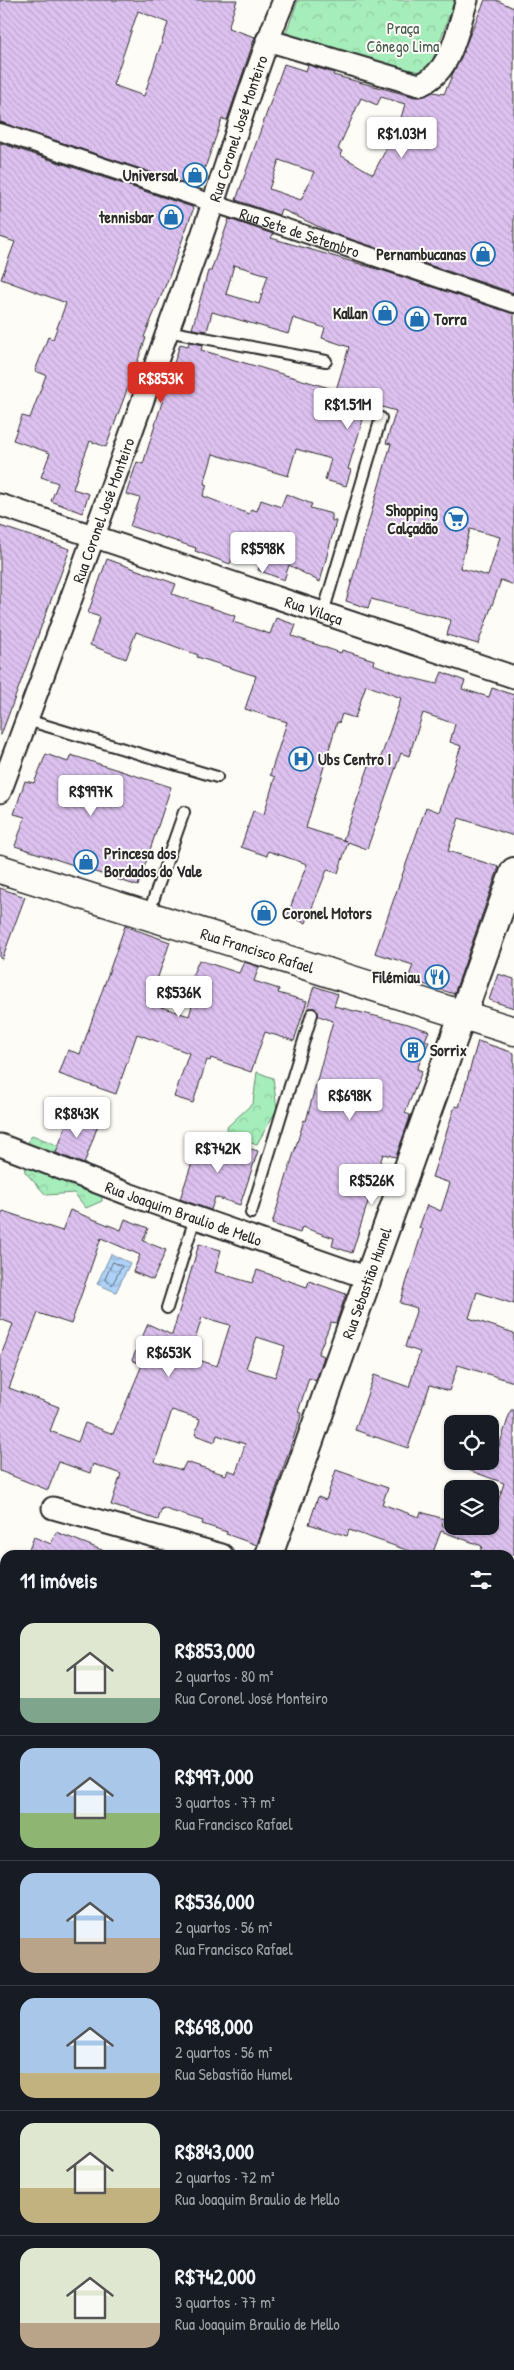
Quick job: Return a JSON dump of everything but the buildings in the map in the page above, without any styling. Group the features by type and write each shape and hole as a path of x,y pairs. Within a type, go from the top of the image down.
{"main road":[{"name":"Rua Francisco Rafael","path":"0,868 148,916 324,978 514,1031"}],"street":[{"name":"Rua Coronel José Monteiro","path":"0,792 95,536 213,203 267,40 284,0"},
{"path":"267,40 419,85 437,74 449,56 467,0"},
{"name":"Rua Sete de Setembro","path":"0,132 514,304"},
{"name":"Rua Vilaça","path":"0,505 514,677"},
{"name":"Rua Sebastião Humel","path":"271,1550 514,871"},
{"name":"Rua Joaquim Braulio de Mello","path":"0,1145 195,1218 368,1278"},
{"path":"53,1508 204,1550"}],"lane":[{"path":"167,332 326,361"},
{"path":"324,613 381,418"},
{"path":"27,720 217,777"},
{"path":"148,916 184,812"},
{"path":"252,1213 312,1014"},
{"path":"167,1308 195,1218"}],"green space":[{"name":"Praça Cônego Lima","path":"298,0 455,0 424,84 286,33"},
{"path":"257,1072 273,1078 277,1109 257,1144 227,1140 227,1127 253,1103"},
{"path":"32,1135 69,1150 100,1176 102,1201 86,1208 74,1193 46,1195 25,1172 22,1154"}],"water":[{"path":"111,1254 130,1263 116,1292 97,1284"}],"place":[{"name":"Universal","path":"195,175"},
{"name":"tennisbar","path":"171,217"},
{"name":"Pernambucanas","path":"483,254"},
{"name":"Kallan","path":"385,313"},
{"name":"Torra","path":"417,319"},
{"name":"Shopping Calçadão","path":"456,519"},
{"name":"Ubs Centro I","path":"301,759"},
{"name":"Princesa dos Bordados do Vale","path":"86,862"},
{"name":"Coronel Motors","path":"264,913"},
{"name":"Filémiau","path":"437,977"},
{"name":"Sorrix","path":"413,1050"}]}
